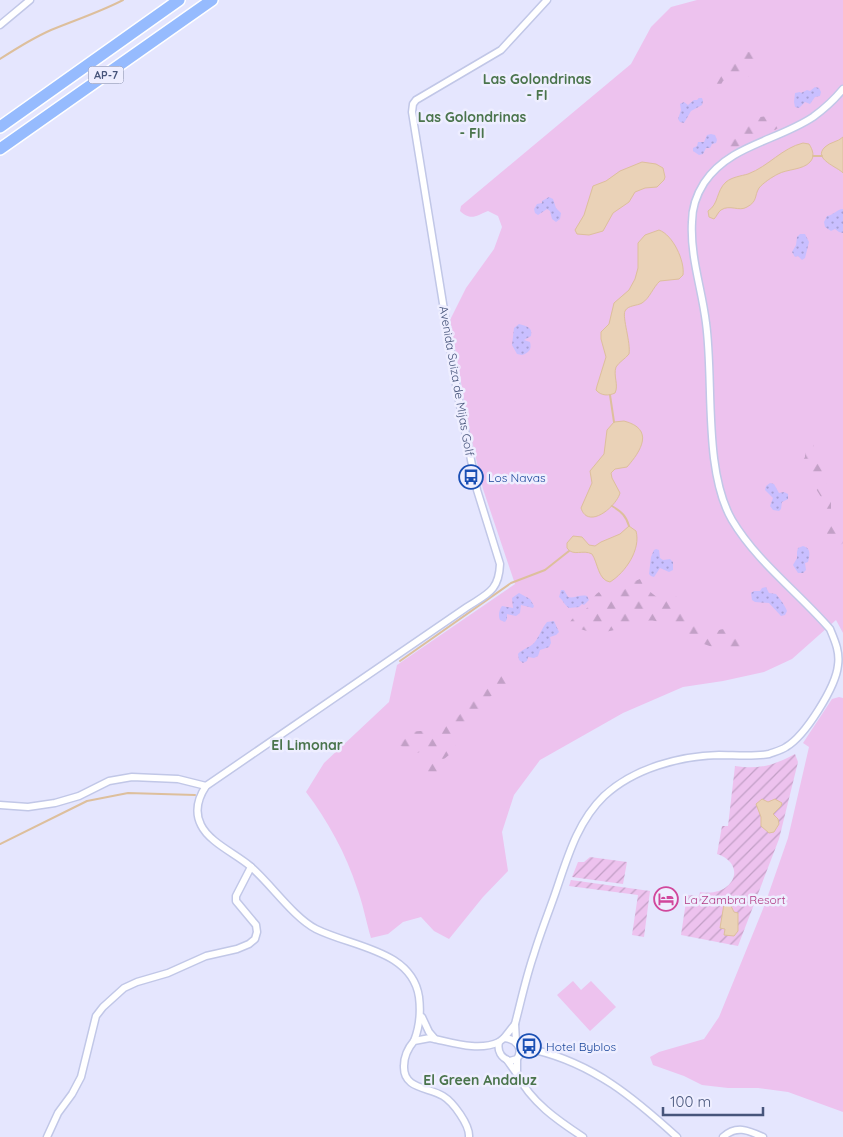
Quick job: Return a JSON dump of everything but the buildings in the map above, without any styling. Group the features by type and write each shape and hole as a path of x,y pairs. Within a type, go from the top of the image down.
{"highway":[{"name":"AP-7","path":"0,127 180,0"},
{"name":"AP-7","path":"0,149 212,0"}],"street":[{"path":"0,25 30,0"},
{"name":"Avenida Suiza de Mijas Golf","path":"251,867 207,835 201,825 197,812 201,793 206,786 468,608 497,585 500,564 478,490 457,390 412,112 413,104 416,100 502,50 547,0"},
{"path":"517,1074 519,1057 515,1024 533,956 580,828 596,806 619,785 664,763 702,755 767,754 786,747 800,734 822,704 838,667 839,654 830,629 765,563 749,544 732,520 720,490 714,454 709,346 704,308 694,262 692,220 694,208 704,184 723,164 745,149 812,118 843,89"},
{"path":"0,805 28,807 54,803 79,796 109,781 132,777 178,779 206,786"},
{"path":"47,1137 58,1113 72,1094 81,1077 96,1016 103,1007 124,988 137,982 168,973 206,956 237,950 255,939 257,932 256,924 236,901 236,896 251,867 301,918 315,929 382,954 402,965 412,975 417,985 420,1014 419,1026 414,1042 408,1049 404,1061 404,1072 413,1084 442,1095 450,1101 462,1118 470,1133 470,1137"},
{"path":"420,1014 429,1032 435,1039"},
{"path":"515,1024 502,1040 499,1051 528,1092 539,1104 557,1120 582,1137"},
{"path":"414,1042 423,1039 435,1039 476,1046 491,1045 502,1040 580,1065 607,1080 645,1108 678,1137"},
{"path":"506,1059 512,1061 524,1052 535,1050"},
{"path":"723,1137 734,1130 743,1129 763,1137"}],"green space":[{"path":"697,0 843,0 843,633 836,620 792,659 764,672 683,687 623,713 540,760 514,795 502,832 508,871 483,897 449,939 434,931 421,917 403,922 388,934 371,938 359,894 342,850 322,814 306,792 324,763 389,702 397,665 515,584 483,489 469,428 450,320 466,288 494,249 502,227 498,216 488,211 474,217 467,216 460,211 461,206 631,64 651,27 671,7"},
{"path":"759,52 763,59 760,66 751,75 743,79 727,78 719,88 708,89 705,81 707,76 721,70 724,63 735,54"},
{"path":"768,116 783,121 784,124 775,130 758,130 743,145 728,148 726,146 737,130 755,123 760,117"},
{"path":"808,441 813,443 816,460 827,475 826,488 831,501 831,514 834,522 843,533 843,543 839,546 831,543 827,535 826,523 821,517 819,505 821,497 813,484 813,479 810,477 809,469 803,466 805,446"},
{"path":"640,579 644,587 658,598 667,596 677,597 683,605 690,625 707,626 713,632 728,628 738,630 742,632 747,641 738,648 727,650 702,643 655,621 640,622 606,632 587,631 574,626 570,622 588,607 599,592 608,603"},
{"path":"503,670 509,670 513,676 500,691 488,698 473,721 466,727 456,729 454,751 444,759 435,780 430,780 427,774 430,762 428,748 417,753 397,745 391,749 387,756 383,756 380,752 387,745 403,741 412,733 424,731 430,725 439,725 453,721 493,676"},
{"path":"843,698 843,1112 788,1092 758,1088 728,1088 702,1085 684,1076 653,1065 650,1057 659,1052 704,1039 719,1017 765,904 788,838 809,747 803,743 832,699"},
{"path":"795,754 798,762 779,839 738,946 681,935 687,895 699,896 700,892 712,893 721,890 733,879 732,865 727,859 717,854 722,826 728,826 735,766 766,766"},
{"path":"590,857 627,862 623,884 572,877 578,862 584,862"},
{"path":"571,880 650,891 644,937 632,935 638,895 569,886"},
{"path":"573,981 581,990 591,981 616,1007 590,1031 557,995"}],"sand":[{"path":"815,87 819,88 820,96 815,97 810,104 805,102 799,108 795,107 795,93 810,91"},
{"path":"702,98 702,105 691,111 684,123 680,122 678,119 681,110 680,104 684,102 688,105"},
{"path":"707,135 715,135 716,143 712,144 710,148 706,148 703,154 699,155 693,151 698,142 704,142"},
{"path":"549,197 553,199 556,208 561,213 560,219 556,222 552,219 550,211 547,209 538,215 535,213 534,209 537,204 542,203 542,201"},
{"path":"843,209 843,233 835,229 831,231 825,227 824,222 827,216"},
{"path":"800,234 805,234 809,242 805,258 802,260 798,256 795,257 792,252 796,245 797,237"},
{"path":"519,324 528,327 531,331 531,336 524,340 530,342 530,349 522,355 517,354 512,345 514,328"},
{"path":"770,483 774,484 779,493 784,492 788,494 788,499 782,502 779,511 773,510 770,506 773,498 765,490 766,486"},
{"path":"803,546 809,550 809,557 808,562 805,563 806,570 803,573 798,573 793,565 797,558 798,548"},
{"path":"656,549 659,550 660,558 663,560 670,559 673,562 673,570 669,572 660,568 654,577 649,574 651,557"},
{"path":"766,587 769,593 776,594 783,604 787,611 785,615 781,616 769,603 752,600 751,593"},
{"path":"561,590 564,590 568,597 587,596 589,600 579,607 569,608 559,597"},
{"path":"519,593 530,599 534,606 533,608 521,605 520,613 516,616 507,614 505,622 500,620 499,613 502,606 513,608 512,598"},
{"path":"554,621 559,632 550,637 551,643 549,647 540,650 538,656 534,658 528,657 527,661 523,663 519,660 518,654 534,643 547,622"}],"shaded area":[{"path":"843,137 843,173 824,159 822,151 829,144"},
{"path":"803,143 809,144 813,153 812,160 807,165 782,172 768,180 759,188 754,200 747,207 741,209 724,208 714,219 709,217 708,211 714,205 726,182 756,171 788,149"},
{"path":"642,162 656,164 663,168 664,180 657,187 645,188 635,192 629,202 613,213 603,231 589,235 577,234 575,230 584,215 593,186 606,181 620,171"},
{"path":"659,230 669,237 677,249 682,263 683,275 679,279 660,281 645,301 625,311 629,354 616,367 615,393 603,394 596,390 606,357 601,332 609,324 614,303 629,290 635,279 638,268 638,243 645,235"},
{"path":"624,421 640,429 642,441 640,448 627,467 615,469 611,473 620,493 617,499 602,514 589,517 581,508 592,483 590,471 604,454 607,430 614,422"},
{"path":"629,526 636,531 637,538 634,552 627,566 610,582 606,581 601,575 592,554 585,552 575,553 567,548 567,543 573,536 582,537 589,545 595,546 620,534"},
{"path":"762,799 768,802 775,799 782,803 773,814 778,819 779,824 774,832 769,833 761,826 761,817 756,804"},
{"path":"724,904 731,906 734,912 738,913 738,931 734,936 724,935 725,929 720,928"}],"waterway":[{"path":"0,59 44,33 123,0"},
{"path":"813,156 822,156"},
{"path":"610,395 614,422"},
{"path":"612,506 623,514 629,526"},
{"path":"400,661 511,583 545,570 569,551"},
{"path":"0,844 87,801 128,793 195,795"}],"place":[{"name":"Los Navas","path":"471,477"},
{"name":"La Zambra Resort","path":"666,899"},
{"name":"Hotel Byblos","path":"529,1046"}],"district":[{"name":"Las Golondrinas - FI","path":"537,88"},
{"name":"Las Golondrinas - FII","path":"472,126"},
{"name":"El Limonar","path":"307,745"},
{"name":"El Green Andaluz","path":"480,1080"}]}
